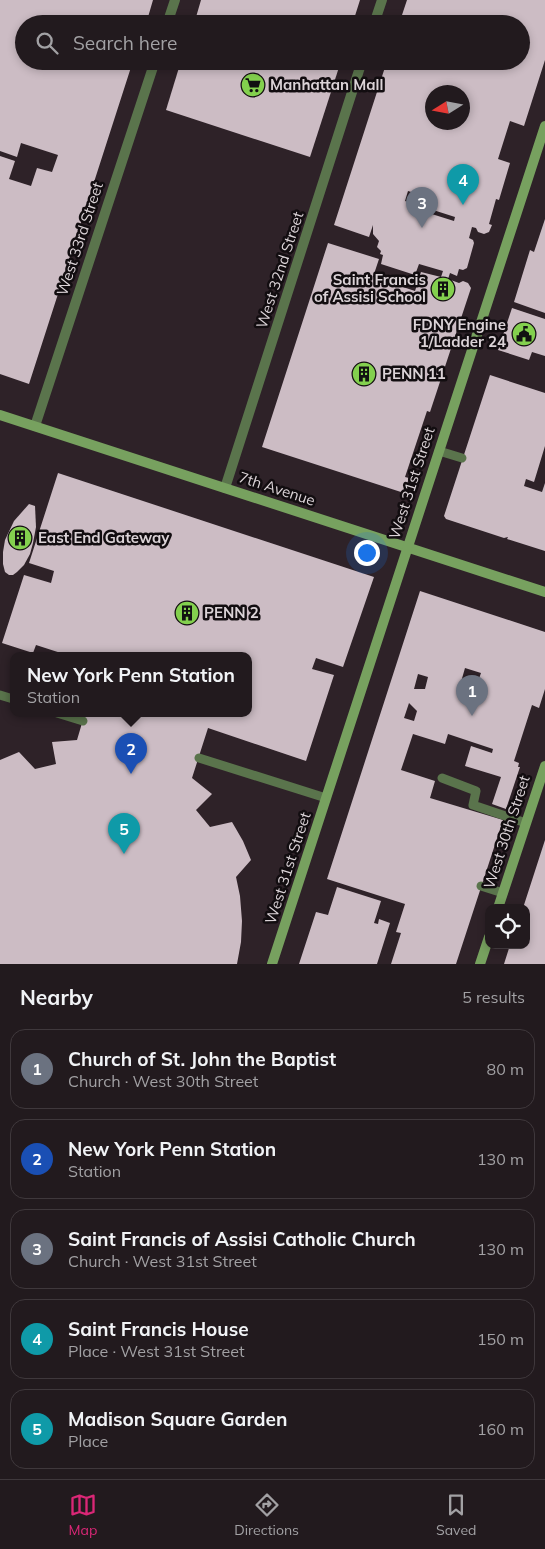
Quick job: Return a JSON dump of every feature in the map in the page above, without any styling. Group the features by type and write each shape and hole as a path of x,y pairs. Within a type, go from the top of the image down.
{"street":[{"path":"170,15 175,0"},
{"path":"377,15 382,0"},
{"name":"West 33rd Street","path":"34,426 152,70"},
{"name":"West 32nd Street","path":"226,488 359,70"},
{"name":"West 31st Street","path":"272,964 545,126"},
{"name":"7th Avenue","path":"0,415 545,592"},
{"name":"West 30th Street","path":"499,904 545,766"},
{"path":"480,964 485,949"}],"lane":[{"path":"439,450 462,458"},
{"path":"70,717 83,721"},
{"path":"198,758 326,798"},
{"path":"442,778 476,791 473,805 526,823"},
{"path":"481,886 503,893"}],"building":[{"path":"0,0 153,0 149,15 15,15 15,70 130,70 29,384 0,374 0,156 15,161 9,179 31,186 37,168 52,172 58,155 21,143 17,157 0,151"},
{"path":"201,0 360,0 355,15 197,15"},
{"path":"407,0 545,0 545,60 524,126 510,121 498,159 510,163 499,200 496,199 489,224 492,225 489,232 484,234 472,227 469,238 474,243 467,268 459,269 457,276 450,273 448,279 459,283 463,281 468,283 471,288 430,412 427,411 405,477 409,478 404,493 262,447 328,243 379,259 373,277 415,291 421,272 441,277 443,271 419,264 415,275 381,264 383,255 380,254 381,251 377,247 379,241 373,234 373,225 369,237 334,225 384,70 530,70 530,15 402,15","holes":["408,191 433,199 430,209 455,217 454,221 419,210 420,206 405,201"]},
{"name":"Manhattan Mall","path":"178,70 338,70 310,157 166,110"},
{"path":"545,219 545,313 514,302 530,250 534,252"},
{"name":"FDNY Engine 1/Ladder 24","path":"512,308 545,319 545,356 532,352 529,360 498,350"},
{"path":"490,375 545,393 545,446 534,482 526,479 524,486 542,492 545,483 545,551 507,539 508,537 504,538 446,519 444,516"},
{"path":"58,473 374,577 343,667 316,658 312,669 334,675 306,761 208,728 192,778 212,794 196,810 210,827 232,822 251,860 236,877 242,921 237,964 0,964 0,760 19,752 35,769 56,764 52,742 77,740 84,717 252,717 252,652 58,652 36,645 33,652 30,652 2,643 24,575 51,583 54,571 29,563"},
{"name":"East End Gateway","path":"29,504 35,506 36,527 30,554 24,565 17,572 9,575 5,572 3,564 5,540 14,521"},
{"path":"420,591 545,632 545,689 539,708 532,705 514,761 519,763 518,767 520,767 506,809 492,804 501,777 465,766 471,746 492,753 493,749 448,734 445,744 413,734 401,770 435,781 430,798 503,820 456,964 391,964 401,933 396,932 405,904 327,879","holes":["465,668 481,673 476,687 461,682","418,674 428,677 425,689 414,689","409,703 417,711 414,721 404,718"]},
{"path":"545,840 545,964 504,964 509,949 530,949 530,904 524,904"},
{"path":"337,887 381,901 374,923 378,924 379,919 390,923 377,964 299,964 316,912 328,915"}],"place":[{"name":"Manhattan Mall","path":"253,85"},
{"name":"Saint Francis House","path":"463,205"},
{"name":"Saint Francis of Assisi Catholic Church","path":"422,228"},
{"name":"Saint Francis of Assisi School","path":"443,289"},
{"name":"FDNY Engine 1/Ladder 24","path":"524,334"},
{"name":"PENN 11","path":"364,374"},
{"name":"East End Gateway","path":"20,538"},
{"name":"PENN 2","path":"187,613"},
{"name":"Church of St. John the Baptist","path":"472,716"},
{"name":"New York Penn Station","path":"131,774"},
{"name":"Madison Square Garden","path":"124,854"}]}
